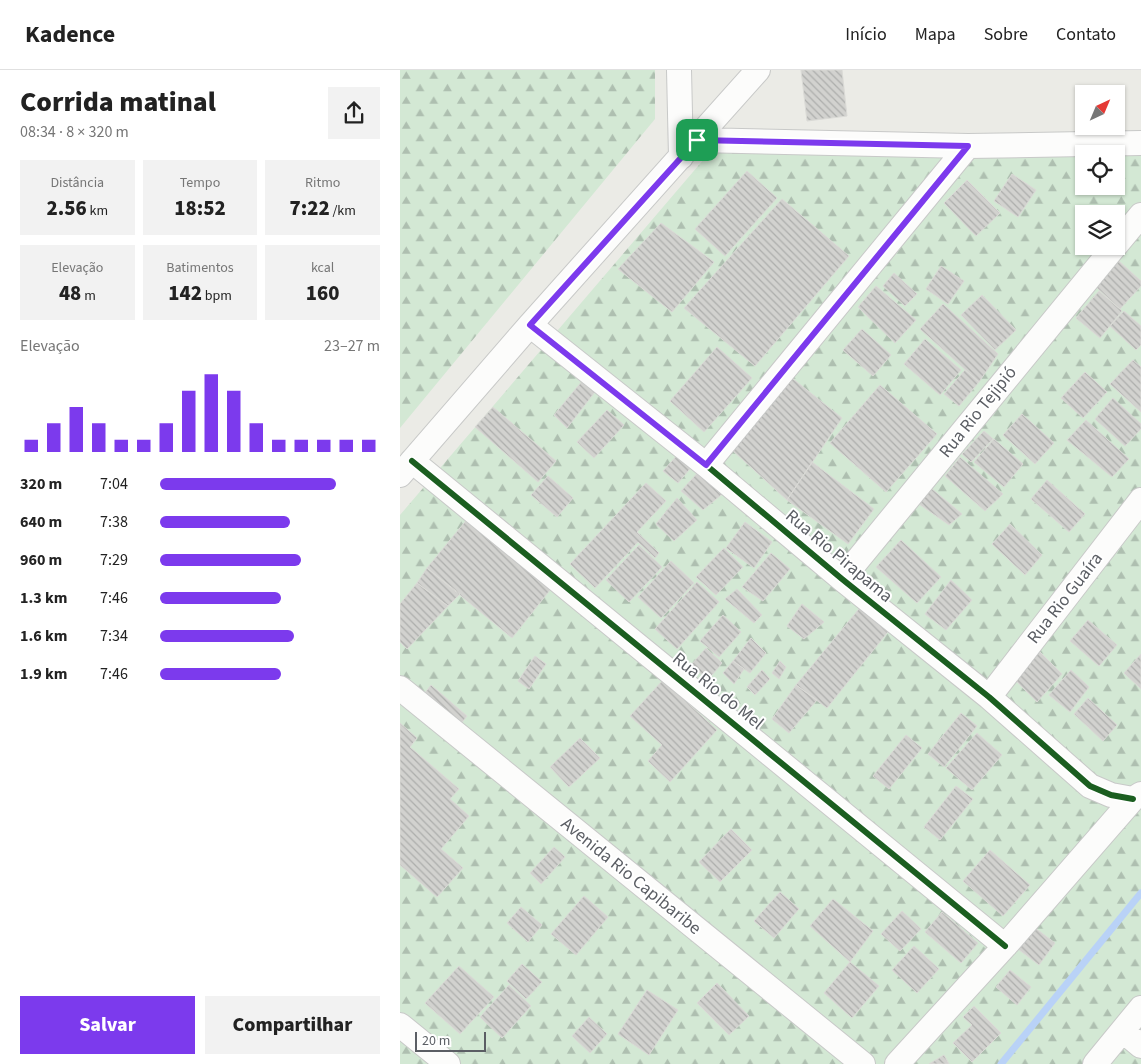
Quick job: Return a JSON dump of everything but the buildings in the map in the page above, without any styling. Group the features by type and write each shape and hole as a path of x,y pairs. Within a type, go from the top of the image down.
{"street":[{"path":"679,70 681,157"},
{"path":"406,468 530,325 758,70"},
{"path":"697,140 968,146 1141,143"},
{"path":"706,465 968,146"},
{"name":"Rua Rio Tejipió","path":"1125,235 1141,215"},
{"name":"Rua Rio Tejipió","path":"842,578 1109,255"},
{"name":"Rua Rio Pirapama","path":"530,325 706,465 989,697 1090,786 1111,795 1137,796"},
{"name":"Rua Rio do Mel","path":"406,468 1005,946"},
{"name":"Rua Rio Guaíra","path":"989,697 1141,500"},
{"name":"Avenida Rio Capibaribe","path":"400,688 863,1064"},
{"path":"897,1064 1005,946 1137,796"},
{"path":"1095,1064 1141,1008"},
{"path":"400,1025 448,1064"},
{"path":"1123,1031 1141,1046"}],"green space":[{"path":"400,70 655,70 655,119 400,428"},
{"path":"1075,150 1075,195 1125,195 1125,150 1141,150 1141,1064 400,1064 400,515 710,152"}],"waterway":[{"path":"1001,1064 1141,893"}],"cycle path":[{"path":"530,325 706,465 842,579 989,697 1090,786 1111,795 1133,799"},
{"path":"412,461 1005,946"}],"route":[{"path":"697,140 968,146 706,465 530,325 697,140"}]}
